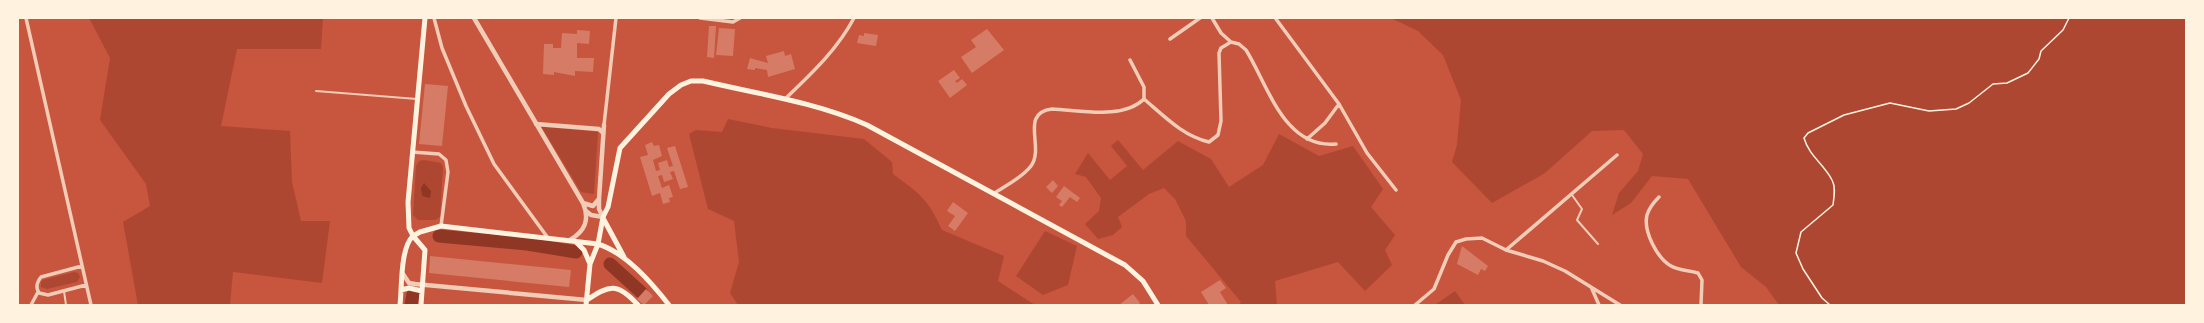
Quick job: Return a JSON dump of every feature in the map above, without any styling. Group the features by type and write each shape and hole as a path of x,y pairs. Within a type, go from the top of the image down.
{"main road":[{"path":"421,305 425,250 413,236 409,228 407,218 424,18"},
{"path":"587,302 590,264 598,244 602,217 608,207 620,148 669,94 681,85 691,81 703,81 785,99 834,112 867,125 1124,265 1143,281 1158,305"},
{"path":"602,217 626,260"},
{"path":"400,305 402,274 409,240 420,232 441,226 598,244 614,251 626,260 669,305"},
{"path":"576,242 584,250 590,264"},
{"path":"587,302 604,288 612,287 622,291 638,305"},
{"path":"401,290 409,288 422,291"}],"street":[{"path":"26,18 91,305"},
{"path":"434,18 442,48 466,106 494,164 548,238"},
{"path":"474,18 583,203 586,211 587,222 579,235 570,240"},
{"path":"586,211 591,215 602,217 599,208 599,199 604,125 616,18"},
{"path":"700,18 733,22 740,18"},
{"path":"785,99 826,59 842,39 854,18"},
{"path":"1170,40 1200,18"},
{"path":"1212,18 1221,33 1231,42 1239,44 1246,50 1282,115 1298,133 1307,139 1325,145 1336,144"},
{"path":"1276,19 1339,104 1367,153 1396,190"},
{"path":"1144,99 1181,130 1196,139 1209,142 1218,135 1221,121 1219,53 1221,48 1231,42"},
{"path":"993,194 1032,165 1035,155 1035,119 1041,111 1052,109 1123,112 1136,107 1144,99 1144,87 1130,60"},
{"path":"1307,139 1325,123 1339,104"},
{"path":"536,124 599,129 604,133"},
{"path":"599,129 604,125"},
{"path":"412,152 439,154 446,160 448,172 441,226"},
{"path":"1506,250 1617,155"},
{"path":"1659,197 1647,215 1646,223 1649,236 1656,249 1670,265 1680,270 1698,273 1702,280 1702,305"},
{"path":"583,203 593,206 599,199"},
{"path":"1415,305 1434,289 1448,255 1456,242 1466,239 1482,238 1506,250 1555,266 1620,305"},
{"path":"31,305 38,292 36,285 41,277 82,266"},
{"path":"402,274 409,282 422,284 587,302"},
{"path":"38,292 48,295 86,285"},
{"path":"1591,288 1599,305"}],"lane":[{"path":"316,90 417,99"},
{"path":"1571,194 1582,209 1577,220 1598,244"},
{"path":"64,290 66,305"}],"path":[{"path":"1830,305 1822,298 1803,269 1796,254 1801,232 1833,204 1834,190 1832,180 1807,149 1804,138 1808,133 1844,115 1890,103 1929,111 1956,109 1969,103 1993,84 2007,83 2028,73 2039,59 2041,51 2063,30 2069,18"}],"shaded area":[{"path":"89,18 323,18 321,49 237,49 221,126 290,131 292,182 301,221 330,221 322,283 233,272 230,305 138,305 123,222 150,206 146,184 100,120 110,58"},
{"path":"1391,18 2186,18 2186,305 1779,305 1766,287 1741,267 1688,179 1652,176 1631,203 1612,215 1619,193 1638,171 1643,154 1624,130 1592,131 1545,173 1492,203 1452,162 1457,145 1461,100 1443,55 1418,31"},
{"path":"728,119 772,128 864,139 892,162 893,174 917,192 932,211 942,230 1004,256 998,281 1035,305 738,305 730,293 739,262 734,221 708,209 689,134 696,130 722,132"},
{"path":"541,126 598,132 594,194 581,192"},
{"path":"1279,134 1319,156 1353,146 1383,189 1371,207 1395,235 1385,250 1392,265 1365,291 1338,262 1275,281 1277,305 1239,305 1241,302 1186,236 1186,221 1175,199 1164,188 1149,194 1118,217 1122,227 1113,235 1098,239 1085,224 1099,211 1101,198 1086,177 1075,174 1088,153 1110,180 1127,166 1111,146 1118,140 1143,170 1178,141 1211,159 1229,187 1263,165"},
{"path":"424,160 441,163 443,167 440,217 435,220 418,220 413,215 416,166 419,161"},
{"path":"424,183 431,191 430,198 422,196 421,188"},
{"path":"1045,231 1077,246 1068,285 1043,295 1016,276"},
{"path":"74,272 78,273 80,277 77,282 47,289 41,287 41,282 43,280"},
{"path":"1455,291 1465,305 1435,305"}],"building":[{"path":"709,26 716,26 714,58 707,57"},
{"path":"719,28 735,29 733,56 716,55"},
{"path":"987,29 1004,50 972,73 961,57 976,47 971,40"},
{"path":"577,30 590,31 589,44 577,43 577,58 594,58 593,72 575,71 575,76 554,72 554,75 543,74 544,44 553,44 553,48 561,48 562,33 577,34"},
{"path":"864,33 878,35 876,46 857,43 859,35 864,36"},
{"path":"784,51 785,56 791,54 795,69 768,77 767,70 755,68 755,70 747,69 750,58 768,63 766,56"},
{"path":"954,70 960,78 955,81 957,83 962,79 967,85 950,98 938,81"},
{"path":"425,84 448,86 442,146 419,144"},
{"path":"652,142 654,146 659,145 662,156 653,160 656,171 660,170 658,163 667,160 669,167 673,166 667,148 675,146 688,187 680,189 674,171 670,172 673,179 664,182 662,175 658,176 662,188 669,185 673,197 669,198 670,202 663,204 660,193 652,196 640,157 648,155 645,145"},
{"path":"1053,180 1058,186 1052,193 1046,187"},
{"path":"1064,186 1080,198 1077,202 1070,197 1062,207 1059,205 1062,201 1056,197"},
{"path":"953,202 968,213 955,231 948,226 955,216 947,211"},
{"path":"1462,246 1488,266 1485,271 1481,269 1478,275 1457,264"},
{"path":"430,256 571,270 569,287 429,273"},
{"path":"1220,280 1226,288 1220,292 1228,305 1209,305 1201,292"},
{"path":"646,289 653,296 644,305 637,299"},
{"path":"1133,294 1140,303 1138,305 1119,305"}],"waterway":[{"path":"439,236 527,244 576,252"},
{"path":"610,264 642,293"},
{"path":"411,305 413,294"}]}
